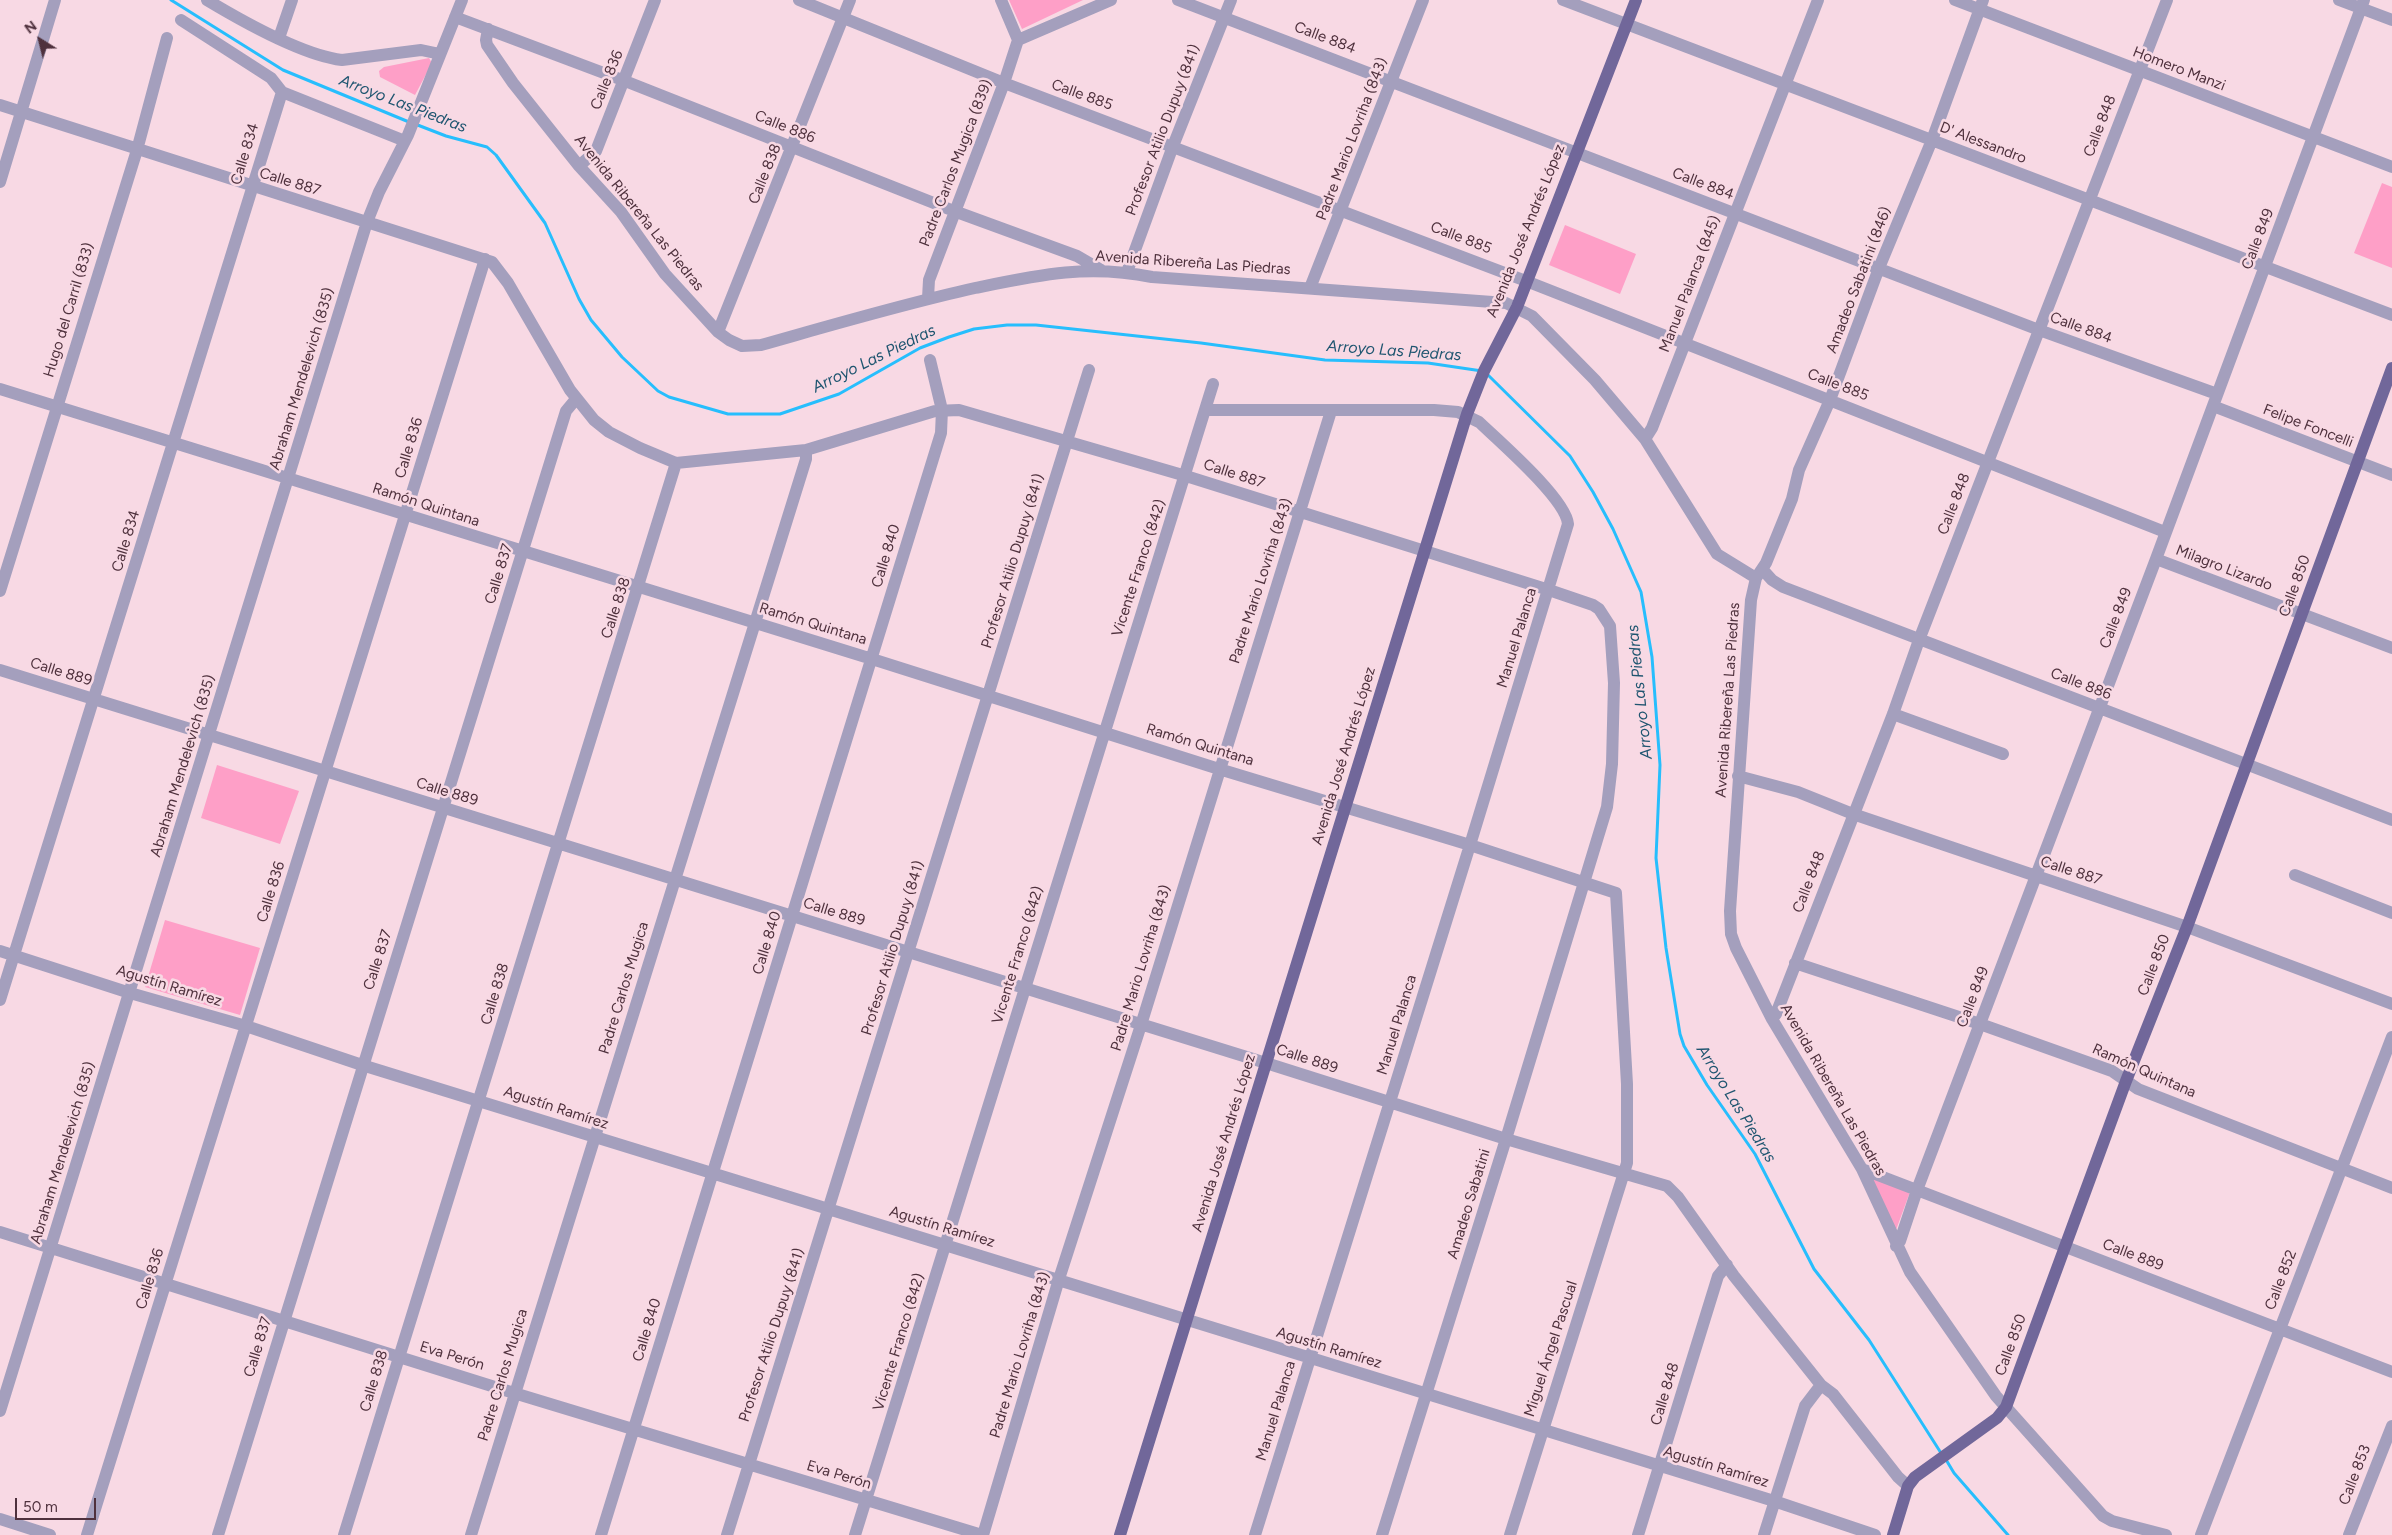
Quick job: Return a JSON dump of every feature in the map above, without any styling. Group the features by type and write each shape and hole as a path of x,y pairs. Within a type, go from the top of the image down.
{"main road":[{"name":"Avenida José Andrés López","path":"1120,1535 1468,414 1495,346 1516,307 1636,0"},
{"name":"Calle 850","path":"1893,1535 1908,1486 1915,1476 1997,1418 2006,1407 2126,1081 2187,926 2392,368"}],"street":[{"path":"0,182 55,0"},
{"path":"207,0 279,38 323,57 342,60 420,50 440,54"},
{"path":"279,38 292,0"},
{"name":"Abraham Mendelevich (835)","path":"0,1411 367,222 379,192 407,138 462,0"},
{"name":"Calle 836","path":"580,166 596,152 655,0"},
{"name":"Calle 885","path":"799,0 1004,83 1343,210 1685,342 2165,532"},
{"name":"Calle 838","path":"718,332 850,0"},
{"path":"1001,0 1018,40 1111,0"},
{"name":"Calle 884","path":"1178,0 1879,268 2215,400"},
{"name":"Profesor Atilio Dupuy (841)","path":"1127,272 1173,146 1231,0"},
{"name":"Padre Mario Lovriha (843)","path":"1310,288 1343,210 1423,0"},
{"name":"D' Alessandro","path":"1563,0 2392,315"},
{"name":"Manuel Palanca (845)","path":"1645,439 1652,428 1818,0"},
{"name":"Homero Manzi","path":"1955,0 1981,5 2139,71 2392,167"},
{"name":"Calle 848","path":"1772,1019 1776,1014 1893,714 1988,461 2167,0"},
{"path":"2339,0 2362,4 2392,20"},
{"name":"Calle 849","path":"1896,1246 1900,1241 1917,1190 2156,559 2362,4"},
{"name":"Amadeo Sabatini (846)","path":"1759,574 1792,499 1799,470 1830,400 1879,268 1932,140 1981,5"},
{"name":"Calle 886","path":"455,17 624,80 954,211 1077,256 1101,270"},
{"path":"181,20 271,78 282,92 407,138"},
{"name":"Avenida Ribereña Las Piedras","path":"488,29 486,40 490,51 580,166 621,212 665,274 718,332 742,346 761,345 928,298 1045,273 1101,270 1152,276 1492,301 1516,307 1532,316 1595,380 1645,439 1717,554 1759,574 1752,600 1738,776 1730,926 1742,962 1772,1019 1862,1169 1896,1246 1910,1272 2006,1407 2103,1516 2166,1535"},
{"name":"Hugo del Carril (833)","path":"0,591 137,150 167,38"},
{"name":"Padre Carlos Mugica (839)","path":"928,298 929,280 1004,83 1018,40"},
{"name":"Calle 834","path":"0,1000 282,92"},
{"name":"Calle 887","path":"0,106 252,187 486,259"},
{"path":"486,259 496,265 502,273 576,399 594,420 609,432 640,448 676,463 806,450 908,418 942,410"},
{"name":"Calle 836","path":"87,1535 486,259"},
{"name":"Calle 840","path":"601,1535 941,433 942,410 930,360"},
{"name":"Profesor Atilio Dupuy (841)","path":"727,1535 1089,370"},
{"name":"Vicente Franco (842)","path":"855,1535 1104,732 1186,476 1213,384"},
{"name":"Ramón Quintana","path":"0,389 56,408 173,442 872,659 1219,769 1346,806 1616,893 1627,1084 1628,1157 1624,1174"},
{"name":"Calle 837","path":"218,1535 566,411 576,399"},
{"name":"Felipe Foncelli","path":"2215,400 2357,462 2392,475"},
{"name":"Calle 887","path":"942,410 959,410 1186,476 1548,590 1599,608 1610,626 1612,634 1614,683 1612,764 1607,807 1584,882"},
{"path":"1206,410 1434,410 1468,414"},
{"name":"Padre Mario Lovriha (843)","path":"982,1535 1059,1280 1141,1025 1331,411"},
{"name":"Manuel Palanca","path":"1255,1535 1568,524 1565,512 1553,496 1479,422 1468,414"},
{"name":"Padre Carlos Mugica","path":"471,1535 514,1392 756,624 806,459 806,450"},
{"name":"Calle 838","path":"344,1535 676,463"},
{"name":"Milagro Lizardo","path":"2156,559 2392,648"},
{"name":"Calle 886","path":"1759,574 1783,587 2392,820"},
{"name":"Calle 889","path":"0,670 1506,1139 1667,1186 1678,1197 1727,1265"},
{"path":"1893,714 2003,754"},
{"name":"Calle 887","path":"1738,776 1798,792 1853,814 2036,877 2187,926 2392,1004"},
{"path":"2295,875 2392,913"},
{"name":"Amadeo Sabatini","path":"1382,1535 1584,882"},
{"name":"Agustín Ramírez","path":"0,950 130,992 246,1026 362,1065 829,1208 1875,1535"},
{"name":"Ramón Quintana","path":"1795,963 1980,1024 2112,1071 2138,1089 2392,1188"},
{"name":"Calle 852","path":"2201,1535 2392,1037"},
{"name":"Calle 889","path":"1862,1169 2281,1327 2392,1372"},
{"name":"Miguel Ángel Pascual","path":"1510,1535 1624,1174"},
{"name":"Eva Perón","path":"0,1232 982,1535"},
{"path":"1727,1265 1821,1385 1833,1394 1898,1477 1908,1486"},
{"name":"Calle 848","path":"1638,1535 1718,1276 1727,1265"},
{"path":"1764,1535 1805,1406 1821,1385"},
{"name":"Calle 853","path":"2349,1535 2392,1426"},
{"path":"0,1519 50,1535"}],"shaded area":[{"path":"1009,0 1083,0 1022,29"},
{"path":"429,58 432,63 415,95 380,77 379,71 384,67"},
{"path":"2382,183 2392,187 2392,268 2354,253"},
{"path":"1565,225 1636,254 1620,294 1549,265"},
{"path":"217,765 299,791 280,844 201,818"},
{"path":"165,920 260,948 240,1015 145,987"},
{"path":"1870,1176 1910,1192 1896,1230"}],"waterway":[{"name":"Arroyo Las Piedras","path":"171,0 283,70 409,122"},
{"name":"Arroyo Las Piedras","path":"415,124 446,136 487,147 496,155 545,223 579,299 591,320 622,357 658,391 669,397 728,414 780,414 839,394 920,348 974,329 1007,325 1036,325 1201,343 1325,360 1428,363 1482,371"},
{"name":"Arroyo Las Piedras","path":"1487,374 1570,456 1593,492 1613,529 1641,592 1652,657 1660,765 1656,858 1666,948 1680,1034 1684,1046 1707,1085 1755,1154 1814,1269 1869,1340 1941,1453"},
{"name":"Arroyo Las Piedras","path":"1945,1458 1954,1473 2008,1535"}]}
